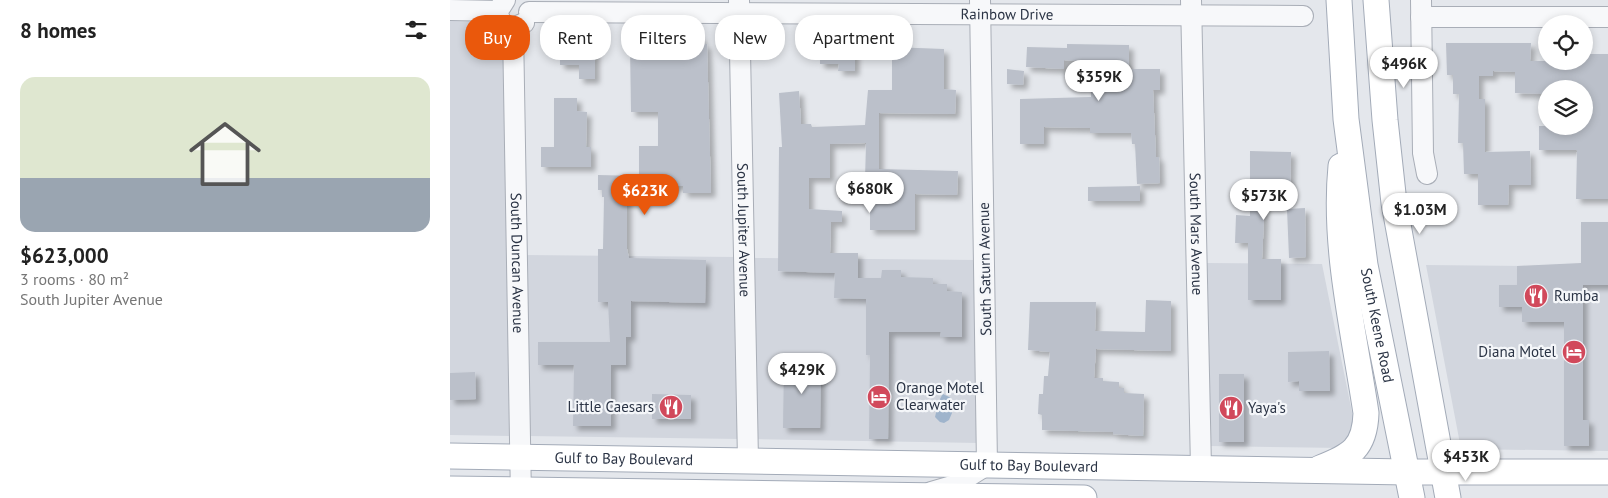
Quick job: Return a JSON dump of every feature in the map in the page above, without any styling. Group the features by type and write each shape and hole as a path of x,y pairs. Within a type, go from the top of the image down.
{"main road":[{"name":"South Keene Road","path":"1339,0 1346,119 1365,265 1412,498"},
{"path":"1376,0 1385,120 1394,202 1448,498"},
{"path":"1316,470 1340,460 1353,451 1362,439 1366,428 1366,412 1344,263 1338,194 1346,119"},
{"name":"Gulf to Bay Boulevard","path":"450,456 1408,472 1608,472"},
{"path":"450,489 521,494 1084,498"}],"street":[{"path":"450,10 502,5"},
{"name":"Rainbow Drive","path":"525,6 1191,8 1303,16"},
{"name":"South Jupiter Avenue","path":"739,6 748,460"},
{"name":"South Saturn Avenue","path":"980,8 987,465"},
{"name":"South Mars Avenue","path":"1191,8 1201,468"},
{"path":"1427,174 1423,153 1421,8 1608,17"},
{"name":"South Duncan Avenue","path":"514,60 521,494"},
{"path":"920,496 955,485 987,465"}],"shaded area":[{"path":"450,21 465,21 465,60 508,60 513,436 450,435"},
{"path":"525,255 736,257 740,439 528,436"},
{"path":"751,258 977,260 979,443 755,439"},
{"path":"1205,263 1322,264 1356,432 1343,448 1208,446"},
{"path":"1426,265 1608,267 1608,451 1461,449"}],"water":[{"path":"943,394 951,398 952,413 949,420 944,423 935,417"}],"building":[{"path":"1446,43 1531,43 1530,61 1538,61 1538,70 1593,70 1593,54 1608,54 1608,199 1576,199 1577,150 1539,150 1539,135 1593,135 1593,80 1538,80 1538,94 1515,93 1515,72 1493,71 1493,76 1479,76 1479,99 1485,99 1485,152 1530,151 1531,185 1509,185 1508,205 1478,205 1478,174 1464,174 1463,143 1458,143 1459,94 1453,94 1453,75 1447,75"},
{"path":"705,44 707,44 711,193 683,193 683,186 659,186 659,198 627,198 627,249 629,258 706,260 705,303 631,301 631,337 626,337 626,365 611,365 611,426 573,426 574,365 538,365 538,342 610,342 608,302 598,302 598,249 603,249 604,197 602,197 602,190 598,190 598,175 639,176 639,146 658,146 658,112 631,112 630,60 705,60"},
{"path":"1067,44 1129,45 1129,69 1160,69 1160,90 1153,90 1156,157 1159,157 1160,183 1137,184 1135,144 1132,144 1131,133 1090,133 1090,128 1044,127 1044,144 1020,144 1020,99 1091,97 1090,62 1064,60 1064,69 1026,67 1027,47 1067,48"},
{"path":"913,48 944,49 944,89 956,90 955,114 879,113 879,169 958,171 957,195 915,194 915,230 870,230 870,199 839,199 839,180 865,180 866,143 830,144 830,178 809,178 809,209 842,211 842,222 831,222 830,253 858,253 858,278 881,278 882,270 901,270 901,277 933,278 933,284 947,284 947,291 962,292 962,337 940,337 941,332 889,332 888,439 869,439 870,355 866,355 866,299 834,298 835,273 778,271 779,147 782,147 779,93 799,91 801,124 811,124 812,127 865,125 868,90 892,90 892,60 913,60"},
{"path":"560,60 595,60 595,79 579,79 579,65 560,65"},
{"path":"820,60 855,60 855,71 838,71 839,64 820,64"},
{"path":"1007,69 1024,71 1023,85 1007,84"},
{"path":"554,98 577,98 577,111 587,112 586,147 591,147 591,167 541,167 541,147 554,147"},
{"path":"1250,151 1291,152 1290,200 1265,199 1262,259 1281,259 1281,300 1248,300 1248,243 1235,243 1236,215 1250,216"},
{"path":"1140,186 1140,201 1088,201 1088,187"},
{"path":"1305,208 1306,257 1289,258 1287,209"},
{"path":"1581,222 1608,222 1608,285 1583,285 1583,420 1589,420 1589,446 1564,446 1564,322 1522,322 1522,307 1499,307 1499,285 1517,285 1517,266 1581,263"},
{"path":"1146,300 1171,301 1171,351 1096,349 1094,378 1103,378 1103,381 1119,382 1119,388 1124,388 1124,393 1144,394 1143,436 1113,434 1113,432 1042,430 1042,415 1038,414 1039,394 1043,394 1044,376 1048,376 1050,352 1028,350 1030,302 1096,302 1095,331 1145,332"},
{"path":"1329,351 1330,391 1299,391 1299,381 1288,382 1288,352"},
{"path":"784,361 821,362 820,428 783,428"},
{"path":"475,372 476,399 450,400 450,373"},
{"name":"Yaya's","path":"1219,374 1244,374 1244,442 1219,442"},
{"name":"Little Caesars","path":"652,394 691,395 691,419 652,419"}],"place":[{"name":"Rumba","path":"1536,296"},
{"name":"Diana Motel","path":"1574,352"},
{"name":"Orange Motel Clearwater","path":"879,397"},
{"name":"Little Caesars","path":"671,407"},
{"name":"Yaya's","path":"1231,408"}]}
